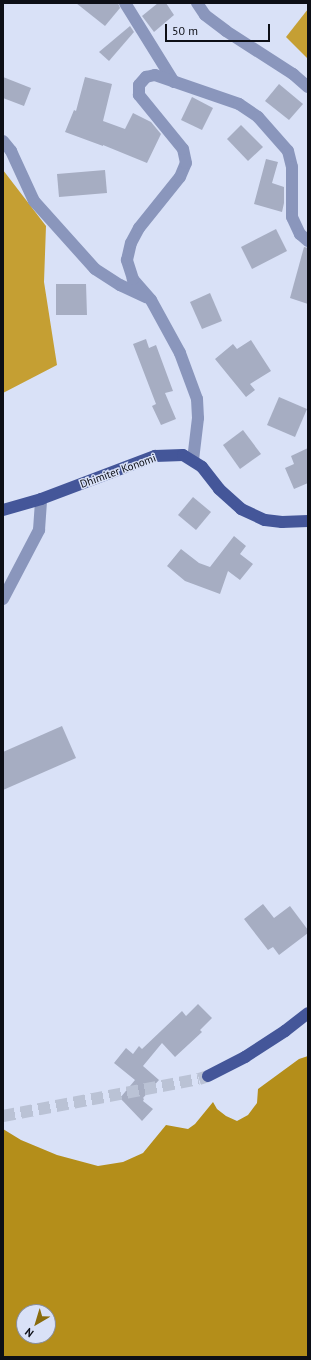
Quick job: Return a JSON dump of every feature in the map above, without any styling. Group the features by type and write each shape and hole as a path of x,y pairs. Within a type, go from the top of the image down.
{"main road":[{"name":"Dhimiter Konomi","path":"3,510 41,499 155,456 183,455 193,460 210,475 219,489 241,509 265,520 282,522 308,521"},
{"path":"208,1076 252,1052 285,1031 308,1013"}],"street":[{"path":"125,3 174,82"},
{"path":"197,3 205,15 293,74 308,87"},
{"path":"193,460 198,418 197,399 180,353 151,300 133,279 127,260 131,243 139,228 180,177 186,162 183,149 139,95 138,85 146,77 155,75 239,104 258,117 288,151 292,167 292,217 300,234 308,241"},
{"path":"3,141 11,151 34,200 95,269 151,300"},
{"path":"3,599 39,530 41,499"}],"shaded area":[{"path":"308,9 308,59 286,37"},
{"path":"3,170 46,226 44,282 57,365 3,393"},
{"path":"308,1056 308,1357 3,1357 3,1129 21,1140 57,1155 98,1166 123,1162 143,1153 166,1125 188,1129 195,1124 213,1102 217,1109 226,1116 237,1121 248,1115 257,1103 258,1089 299,1059"}],"building":[{"path":"76,3 118,3 120,8 105,26"},
{"path":"158,3 166,3 174,15 154,32 142,16"},
{"path":"130,26 134,32 109,61 99,52"},
{"path":"3,77 31,88 24,106 3,98"},
{"path":"85,77 112,84 103,121 125,129 133,113 151,122 161,134 147,163 103,145 65,132 74,110 76,111"},
{"path":"279,84 303,104 289,120 265,101"},
{"path":"192,97 213,108 202,130 181,120"},
{"path":"241,125 263,147 248,161 227,139"},
{"path":"266,159 278,162 272,183 284,187 284,203 282,212 254,204"},
{"path":"105,170 107,193 59,197 57,174"},
{"path":"276,229 287,251 252,269 241,247"},
{"path":"304,247 308,248 308,304 290,298"},
{"path":"56,284 86,284 87,315 56,315"},
{"path":"210,293 222,321 202,329 190,302"},
{"path":"146,339 149,348 156,345 173,391 165,393 176,419 161,425 152,406 156,404 133,344"},
{"path":"251,340 271,371 250,384 255,390 246,397 215,359 233,344 237,349"},
{"path":"279,397 307,409 295,437 267,425"},
{"path":"243,430 261,454 240,469 223,445"},
{"path":"308,448 308,483 294,489 285,468 294,464 291,456"},
{"path":"193,497 211,512 196,530 178,515"},
{"path":"234,536 246,546 240,554 253,564 240,580 228,571 220,594 185,581 167,566 181,549 199,563 210,567"},
{"path":"62,726 76,758 3,790 3,752"},
{"path":"263,904 274,918 290,906 308,930 308,933 279,955 273,947 268,950 244,919"},
{"path":"198,1004 212,1018 200,1030 202,1032 175,1057 162,1043 143,1066 159,1080 143,1098 143,1101 153,1109 142,1121 120,1098 135,1080 114,1063 126,1048 133,1054 139,1046 142,1049 182,1011 186,1016"}],"tunnel":[{"path":"3,1116 199,1079 208,1076"}]}
